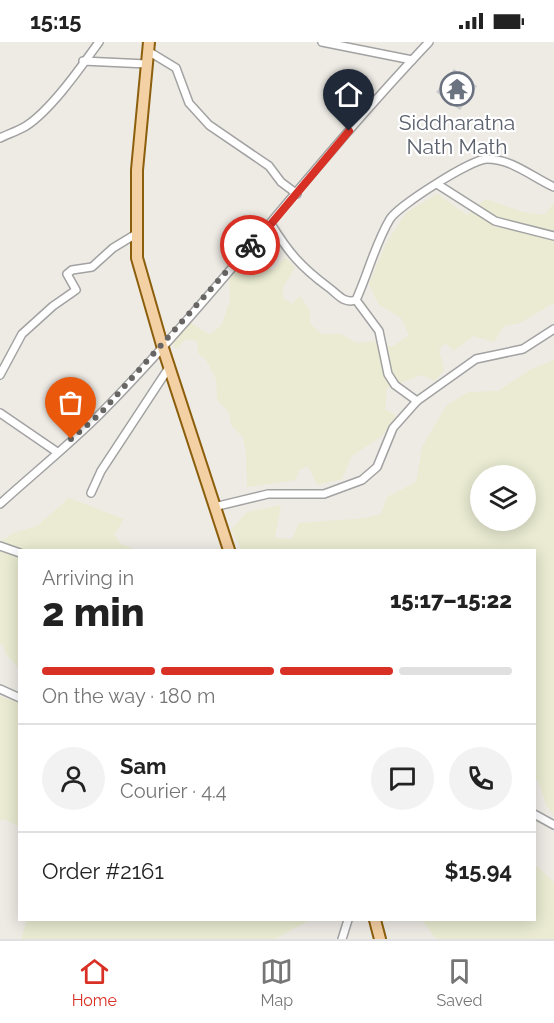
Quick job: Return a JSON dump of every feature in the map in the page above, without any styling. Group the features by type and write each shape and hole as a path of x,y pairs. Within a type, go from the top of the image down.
{"main road":[{"path":"148,47 137,170 137,258 162,345 229,549"},
{"path":"375,921 380,939"}],"street":[{"path":"0,138 26,126 41,113 64,89 99,42"},
{"path":"322,42 412,60"},
{"path":"0,504 100,414 271,224 429,42"},
{"path":"148,47 176,69 181,76 189,103 208,124 269,166 281,182 297,194"},
{"path":"83,61 147,64"},
{"path":"356,300 391,217 470,163 485,159 511,165 554,187"},
{"path":"437,184 495,221 554,236"},
{"path":"271,224 283,244 309,275 343,300 356,300"},
{"path":"0,375 22,334 76,290 67,274 72,270 92,267 113,248 136,234"},
{"path":"356,300 379,331 388,375 395,385 417,401"},
{"path":"214,507 268,494 324,494 362,480 377,467 393,428 417,401 476,359 523,349 554,329"},
{"path":"91,492 101,471 170,366"},
{"path":"0,413 57,452"},
{"path":"0,546 18,553"},
{"path":"0,689 18,697"},
{"path":"536,815 554,825"},
{"path":"342,939 348,921"}],"shaded area":[{"name":"Siddharatna Nath Math","path":"454,69 477,86 460,110 436,92"}],"green space":[{"path":"437,194 467,215 485,199 523,212 544,215 554,203 554,303 520,323 504,326 494,342 473,336 454,351 446,343 439,349 444,370 435,381 422,375 387,388 385,409 396,416 382,436 352,456 342,479 317,485 308,466 299,470 296,480 247,487 243,437 231,425 229,413 217,399 216,379 206,360 198,353 197,341 186,339 176,349 172,342 188,321 210,335 222,324 230,301 229,273 268,233 269,241 263,259 272,271 286,257 295,268 283,287 283,298 292,304 300,296 310,311 310,323 321,334 341,334 356,343 374,341 392,347 409,335 401,318 378,304 369,284 386,243 407,212"},
{"path":"554,360 554,816 546,805 536,779 536,549 241,549 231,530 247,512 281,505 275,538 292,539 299,523 365,518 381,514 387,497 416,482 422,447 446,406 468,392 498,391 531,369"},
{"path":"69,498 124,519 114,535 121,544 134,549 18,549 18,668 6,654 2,643 0,645 0,542 13,533 37,526"},
{"path":"0,696 18,703 18,826 5,819 0,820"},
{"path":"536,866 554,882 554,939 436,939 423,921 536,921"},
{"path":"27,921 308,921 275,939 21,939"}],"way so far":[{"path":"71,439 100,414 250,245"}],"place":[{"name":"Siddharatna Nath Math","path":"457,89"}],"route":[{"path":"250,245 271,224 349,131"}]}
